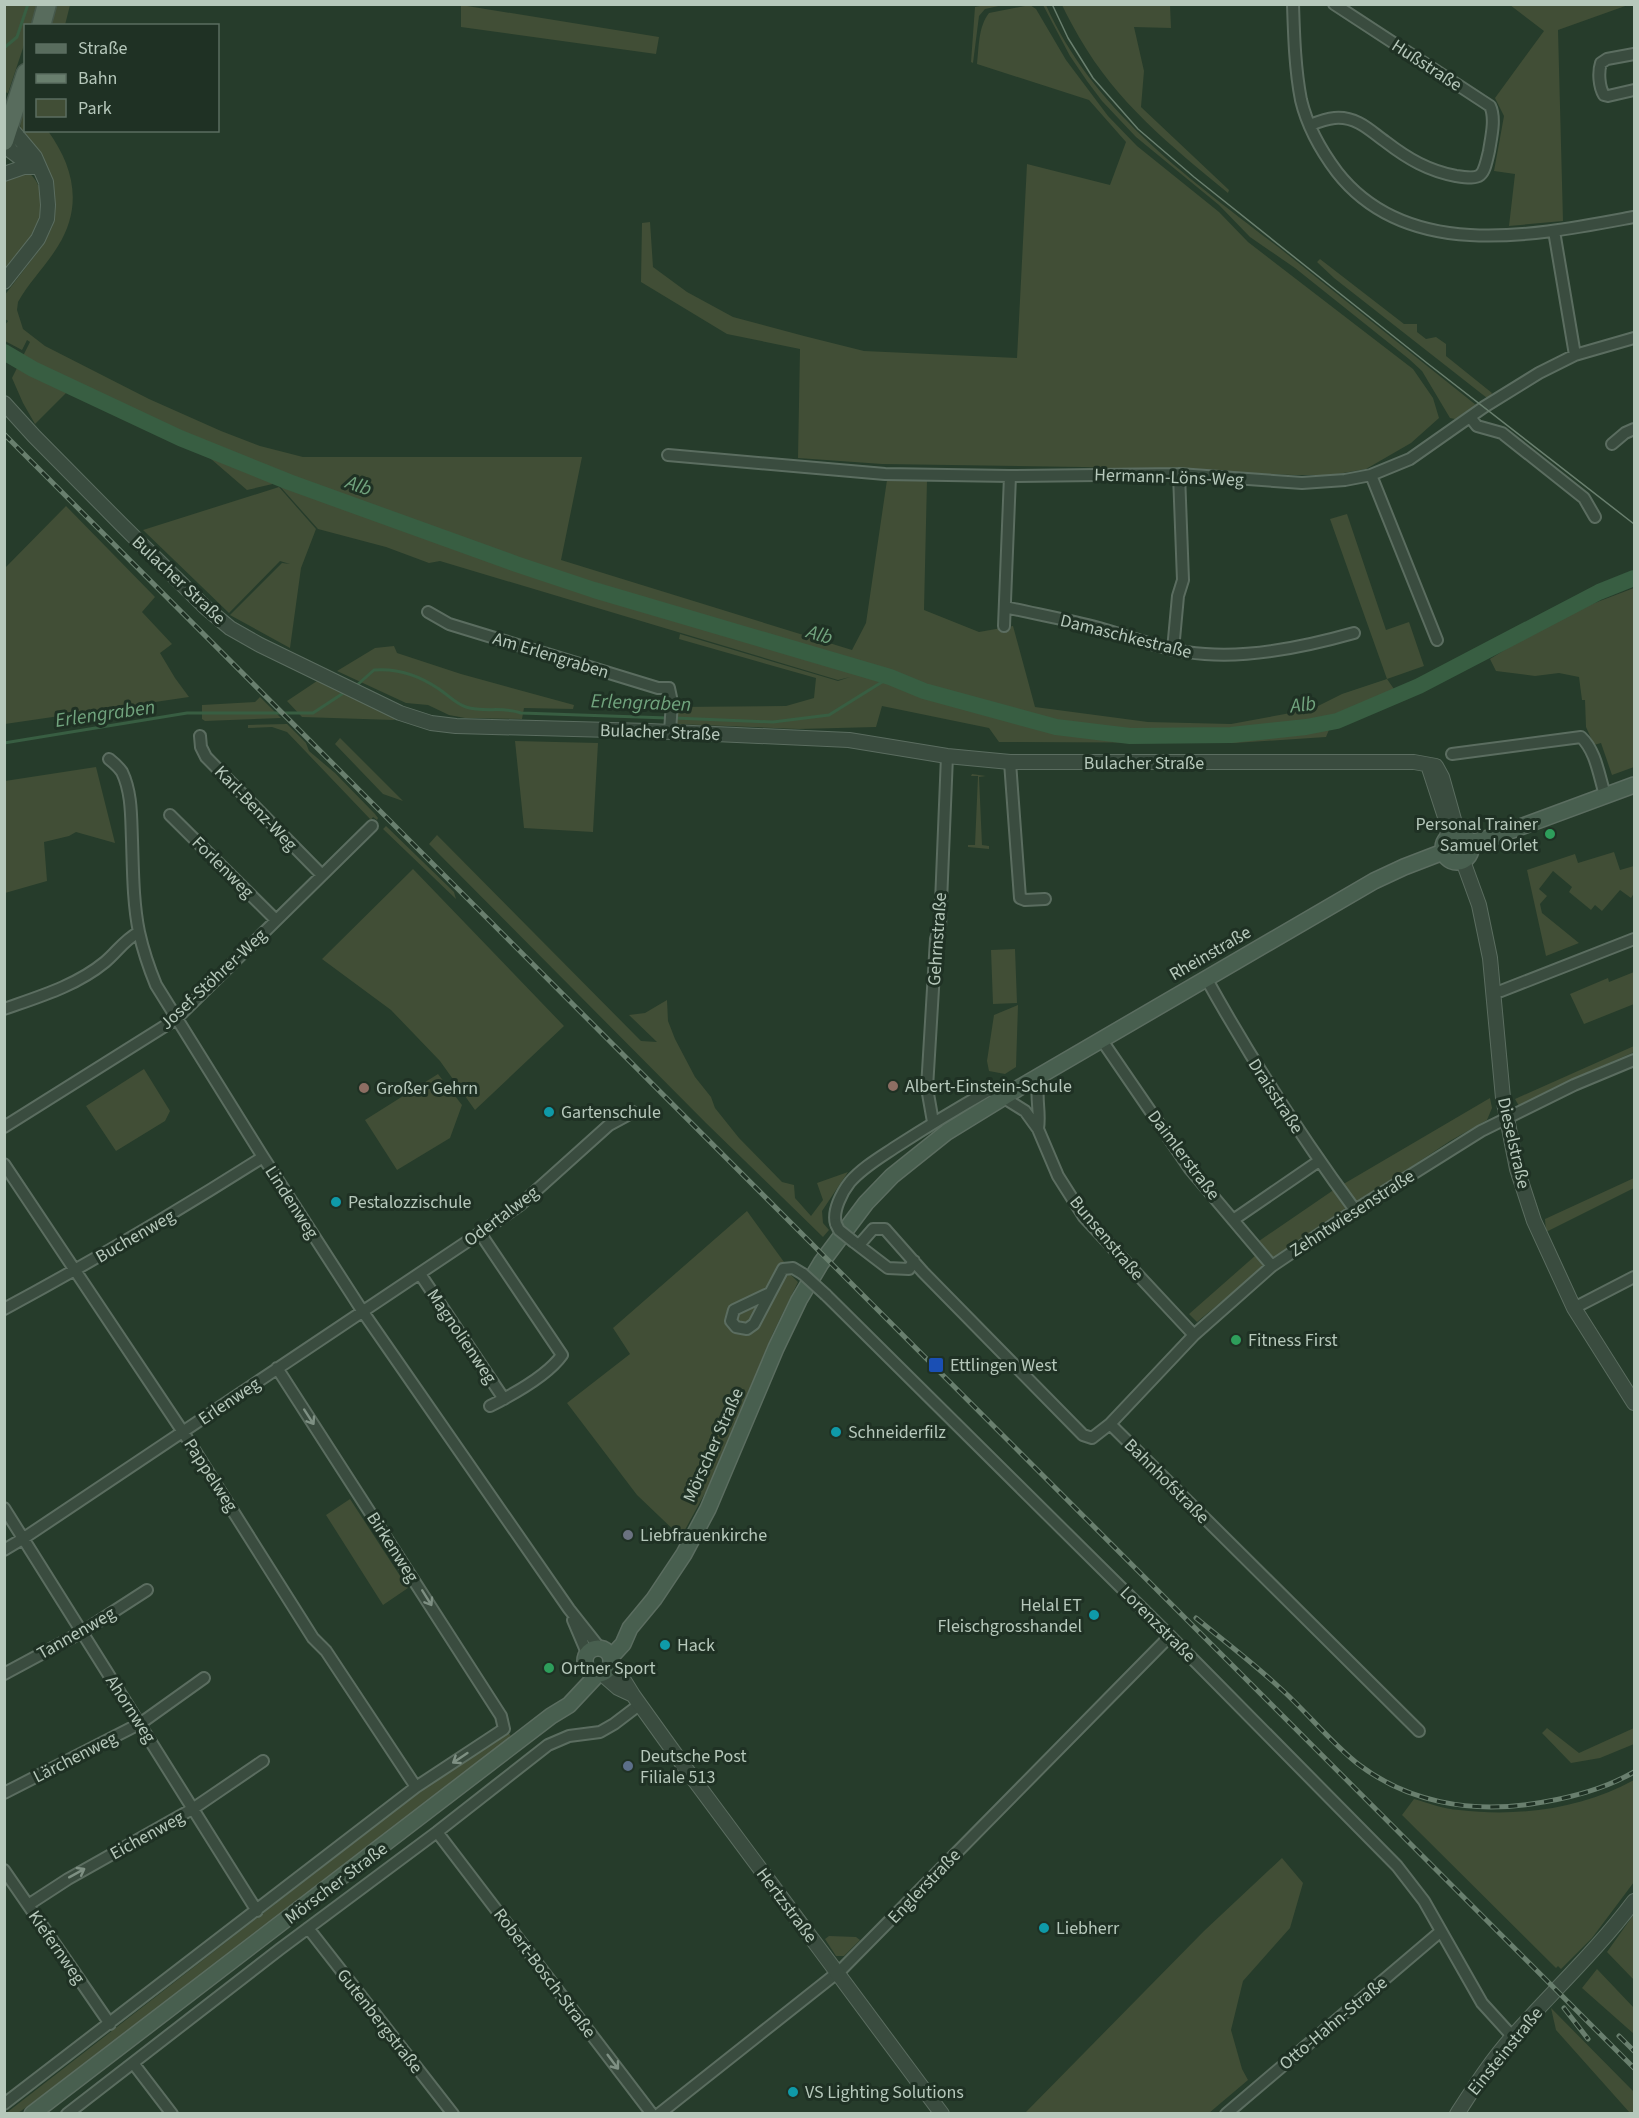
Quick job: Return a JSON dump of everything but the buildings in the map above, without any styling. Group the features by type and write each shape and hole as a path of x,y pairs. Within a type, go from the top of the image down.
{"main road":[{"path":"42,24 47,4"},
{"path":"7,133 24,79"},
{"path":"1459,838 1470,852 1463,861 1449,860 1443,852 1444,843 1459,838 1496,836 1635,785"},
{"name":"Rheinstraße","path":"799,1300 821,1263 872,1196 947,1132 1002,1097 1374,881 1443,852"},
{"name":"Mörscher Straße","path":"32,2114 569,1704 600,1660 623,1644 630,1628 654,1599 684,1554 708,1509 776,1348 799,1300"}],"street":[{"path":"1293,4 1301,101 1326,158 1348,186 1366,202 1395,219 1429,230 1463,236 1554,231 1635,218"},
{"name":"Hußstraße","path":"1310,125 1331,117 1359,123 1422,166 1440,173 1474,178 1480,176 1485,168 1491,140 1493,111 1490,106 1334,4"},
{"path":"1635,54 1607,59 1600,63 1599,69 1604,95 1635,90"},
{"path":"4,282 38,239 47,219 47,189 34,167 31,151 19,139 7,133"},
{"path":"4,174 14,169 34,167"},
{"path":"1554,231 1575,355"},
{"name":"Hermann-Löns-Weg","path":"668,455 885,474 1010,476 1179,474 1302,483 1371,475 1410,459 1539,373 1575,355 1635,338"},
{"name":"Bulacher Straße","path":"4,403 57,460 205,607 242,635 414,718 444,725 670,727 849,740 947,756 1010,762 1414,762 1436,766 1442,777 1459,838"},
{"path":"1470,417 1478,426 1502,433 1584,498 1595,517"},
{"path":"1612,444 1625,433 1635,429"},
{"path":"1173,650 1182,580 1179,474"},
{"path":"1371,475 1437,639"},
{"path":"1004,626 1010,476"},
{"name":"Damaschkestraße","path":"1005,607 1099,628 1173,650 1206,654 1238,654 1292,648 1354,633"},
{"name":"Am Erlengraben","path":"428,612 460,628 658,688 669,688 670,727"},
{"name":"Karl-Benz-Weg","path":"200,736 201,747 206,757 321,874"},
{"path":"1452,754 1581,737 1591,752 1605,795"},
{"name":"Gehrnstraße","path":"933,1122 927,1088 936,939 940,927 947,756"},
{"name":"Lindenweg","path":"109,759 122,773 131,807 139,932 148,966 156,985 363,1312 569,1609 600,1660"},
{"path":"1010,762 1020,898 1045,899"},
{"name":"Forlenweg","path":"171,815 276,920"},
{"name":"Josef-Stöhrer-Weg","path":"4,1127 176,1019 372,826"},
{"name":"Dieselstraße","path":"1463,861 1479,905 1490,958 1506,1118 1517,1169 1534,1221 1574,1308 1635,1402"},
{"path":"4,1009 55,991 81,977 105,962 125,940 139,932"},
{"path":"1501,991 1635,939"},
{"name":"Draisstraße","path":"1206,978 1252,1059 1319,1161 1355,1209"},
{"name":"Daimlerstraße","path":"1101,1039 1190,1169 1272,1266"},
{"name":"Zehntwiesenstraße","path":"1110,1424 1194,1335 1272,1266 1355,1209 1458,1144 1574,1085 1635,1060"},
{"name":"Bunsenstraße","path":"1038,1129 1036,1097 1040,1076"},
{"name":"Rheinstraße","path":"856,1244 839,1230 835,1215 850,1182 869,1164 933,1122 988,1091 1002,1097"},
{"name":"Bunsenstraße","path":"1002,1097 1020,1107 1038,1129 1058,1176 1084,1217 1194,1335"},
{"name":"Odertalweg","path":"363,1312 520,1204 609,1125 633,1112"},
{"name":"Buchenweg","path":"4,1309 77,1270 263,1157"},
{"path":"1233,1220 1319,1161"},
{"name":"Pappelweg","path":"4,1164 77,1270 183,1432 313,1638 326,1651 416,1787"},
{"name":"Bahnhofstraße","path":"856,1244 873,1228 885,1229 914,1262 1083,1436 1092,1438 1110,1424 1419,1731"},
{"name":"Magnolienweg","path":"480,1233 562,1355 556,1364 490,1406"},
{"path":"856,1244 888,1268 909,1269 914,1262"},
{"name":"Lorenzstraße","path":"770,1293 783,1269 793,1268 803,1274 1170,1636 1397,1866 1424,1901 1482,2003 1512,2036"},
{"name":"Magnolienweg","path":"420,1274 504,1399"},
{"path":"1574,1308 1635,1277"},
{"name":"Erlenweg","path":"4,1550 24,1539 363,1312"},
{"name":"Birkenweg","path":"277,1368 501,1716 504,1729"},
{"name":"Ahornweg","path":"4,1508 257,1911"},
{"name":"Tannenweg","path":"4,1674 82,1632 147,1590"},
{"name":"Englerstraße","path":"659,2114 837,1973 1170,1636"},
{"name":"Hertzstraße","path":"600,1660 618,1688 636,1700 942,2114"},
{"name":"Lärchenweg","path":"4,1793 141,1723 204,1678"},
{"name":"Mörscher Straße","path":"67,2114 548,1745 569,1736 600,1732 608,1728 636,1700"},
{"name":"Mörscher Straße","path":"4,2104 416,1787 504,1729"},
{"name":"Eichenweg","path":"28,1905 68,1879 194,1808 263,1761"},
{"name":"Robert-Bosch-Straße","path":"437,1832 652,2114"},
{"name":"Kiefernweg","path":"4,1870 110,2024"},
{"name":"Einsteinstraße","path":"1457,2114 1512,2036 1597,1948 1635,1900"},
{"name":"Gutenbergstraße","path":"308,1928 453,2114"},
{"name":"Otto-Hahn-Straße","path":"1226,2114 1440,1932"},
{"path":"133,2063 172,2114"}],"green space":[{"path":"990,4 1003,5 985,9 979,16 973,63 971,62 975,7"},
{"path":"4,5 38,5 31,24 24,24 24,45 8,93 4,92"},
{"path":"55,5 70,5 65,24 50,24"},
{"path":"461,5 659,37 656,54 461,27"},
{"path":"1030,5 1036,9 1066,60 1108,116 1137,146 1219,212 1248,242 1413,369 1433,398 1439,418 1411,443 1366,469 1332,475 1083,467 882,464 798,458 800,349 727,334 641,282 642,223 650,222 653,267 687,292 733,317 864,351 1017,358 1027,164 1110,185 1126,142 1089,100 977,64 981,31 989,13"},
{"path":"1043,5 1046,5 1067,44 1091,80 1150,144 1183,173 1476,405 1455,419 1450,418 1422,371 1409,359 1295,268 1250,237 1219,205 1136,137 1102,101 1087,81 1070,56"},
{"path":"1062,5 1170,5 1171,28 1134,27 1144,71 1141,107 1229,190 1228,193 1165,140 1128,103 1094,61"},
{"path":"1510,5 1628,5 1558,30 1563,221 1509,226 1515,174 1494,171 1504,116 1495,98 1544,31"},
{"path":"24,110 24,132 49,132 57,145 69,173 73,202 66,231 58,246 18,302 17,310 23,329 45,346 149,399 221,431 260,446 303,457 582,457 561,560 852,650 866,623 887,480 927,480 924,610 979,632 1013,626 1035,707 1148,722 1231,724 1312,709 1342,694 1387,679 1396,692 1333,720 1326,737 1234,743 999,742 989,728 882,706 876,727 799,729 677,724 676,707 786,706 814,698 816,678 679,639 680,634 838,681 850,677 838,680 440,561 429,563 386,547 318,529 277,483 247,490 189,440 28,362 74,385 35,424 12,378 30,342 27,340 22,350 5,341 5,325 8,321 5,319 4,296 43,245 53,225 54,202 21,132 22,111"},
{"path":"29,173 39,187 41,195 39,222 29,242 5,271 5,183 6,180"},
{"path":"1320,259 1404,324 1417,324 1417,332 1426,339 1436,337 1446,344 1446,356 1492,393 1491,395 1487,398 1334,278 1317,262"},
{"path":"279,487 316,529 301,568 290,648 230,615 282,563 290,564 280,561 229,613 143,530"},
{"path":"66,506 155,597 142,612 172,644 160,653 189,697 5,724 5,568"},
{"path":"1347,514 1386,630 1409,622 1424,666 1387,679 1330,519"},
{"path":"1634,588 1634,767 1612,775 1601,743 1594,745 1586,727 1585,700 1582,700 1579,677 1559,673 1535,676 1496,671 1490,659 1558,617"},
{"path":"394,646 397,653 461,674 574,705 573,709 524,708 522,719 465,718 449,715 428,705 406,703 337,671 375,648"},
{"path":"320,679 396,718 394,720 302,717 287,701"},
{"path":"260,697 281,718 205,721 202,719 202,705 255,702"},
{"path":"287,724 306,743 309,751 335,773 375,814 377,820 373,817 371,820 287,732 272,727 248,728 248,725"},
{"path":"340,738 403,801 383,794 335,744"},
{"path":"515,741 598,743 593,832 524,828"},
{"path":"96,767 115,843 76,832 44,842 47,881 5,893 5,781"},
{"path":"972,774 986,776 979,777 982,845 989,846 989,849 968,847 968,845 975,845 978,776 971,776"},
{"path":"386,826 454,892 456,899 383,829"},
{"path":"437,835 641,1041 657,1042 629,1015 645,1013 667,1000 668,1021 675,1039 695,1077 711,1097 715,1108 739,1138 782,1182 794,1185 795,1198 811,1216 823,1200 817,1183 848,1172 822,1211 823,1223 829,1230 823,1237 706,1123 429,844"},
{"path":"1614,852 1620,870 1634,866 1634,893 1631,898 1620,890 1602,911 1595,905 1591,910 1569,892 1572,887 1553,871 1539,889 1547,896 1540,904 1542,913 1579,943 1546,956 1527,870 1575,854 1578,863"},
{"path":"413,869 564,1026 475,1110 440,1061 391,1010 322,959"},
{"path":"1015,949 1017,1003 993,1004 991,950"},
{"path":"1634,972 1634,1004 1584,1024 1570,994 1608,978 1609,982"},
{"path":"1018,1005 1016,1067 1005,1074 989,1071 987,1061 994,1015"},
{"path":"1634,1046 1634,1052 1555,1087 1519,1106 1515,1099"},
{"path":"144,1069 170,1111 165,1121 116,1151 86,1106"},
{"path":"438,1074 462,1105 450,1138 397,1170 365,1120"},
{"path":"1490,1098 1492,1108 1487,1120 1450,1141 1269,1262 1197,1322 1189,1314 1264,1248 1259,1241 1335,1189"},
{"path":"1634,1178 1634,1188 1546,1232 1545,1219"},
{"path":"747,1211 784,1262 789,1273 798,1282 773,1333 710,1484 681,1537 637,1495 567,1403 630,1354 613,1328"},
{"path":"350,1499 408,1588 383,1605 326,1515"},
{"path":"1547,1728 1579,1753 1634,1728 1634,1744 1600,1758 1571,1763 1542,1733"},
{"path":"508,1732 513,1739 112,2047 18,2113 5,2114 423,1789"},
{"path":"1634,1780 1634,1882 1592,1938 1561,1969 1558,1966 1556,1968 1402,1815 1414,1799 1448,1808 1481,1812 1549,1808 1593,1798"},
{"path":"1282,1858 1303,1883 1290,1928 1243,1981 1231,2030 1242,2069 1248,2080 1209,2113 1025,2113 1204,1931"},
{"path":"1634,1914 1634,1980 1607,1952"},
{"path":"829,1936 856,1937 860,1940 844,1956 836,1956 825,1939"},
{"path":"1597,1969 1634,2008 1634,2034 1582,1988"},
{"path":"1551,2008 1634,2092 1634,2113 1630,2113 1556,2030"}],"waterway":[{"path":"4,48 17,37 28,4"},
{"name":"Alb","path":"4,352 33,369 180,438 289,482 516,564 594,590 890,677 924,691 1056,727 1130,736 1231,735 1306,727 1337,721 1419,686 1599,592 1634,578"},
{"name":"Erlengraben","path":"356,686 374,670 391,670 424,680 459,704 473,709 668,718"},
{"name":"Erlengraben","path":"674,718 773,722 829,715 890,677"},
{"name":"Erlengraben","path":"4,743 187,713 313,713 345,692"}],"tram line":[{"path":"1052,4 1068,38 1093,78 1138,129 1194,177 1427,363 1634,524"}],"railway":[{"path":"4,434 1634,2068"},
{"path":"1196,1618 1290,1697 1358,1764 1397,1788 1418,1796 1440,1802 1485,1807 1531,1804 1584,1793 1634,1772"},
{"path":"1564,2008 1588,2039"},
{"path":"1619,2036 1634,2051"}],"place":[{"name":"Personal Trainer Samuel Orlet","path":"1550,834"},
{"name":"Albert-Einstein-Schule","path":"893,1086"},
{"name":"Großer Gehrn","path":"364,1088"},
{"name":"Gartenschule","path":"549,1112"},
{"name":"Pestalozzischule","path":"336,1202"},
{"name":"Fitness First","path":"1236,1340"},
{"name":"Ettlingen West","path":"936,1365"},
{"name":"Schneiderfilz","path":"836,1432"},
{"name":"Liebfrauenkirche","path":"628,1535"},
{"name":"Helal ET Fleischgrosshandel","path":"1094,1615"},
{"name":"Hack","path":"665,1645"},
{"name":"Ortner Sport","path":"549,1668"},
{"name":"Deutsche Post Filiale 513","path":"628,1766"},
{"name":"Liebherr","path":"1044,1928"},
{"name":"VS Lighting Solutions","path":"793,2092"}]}
